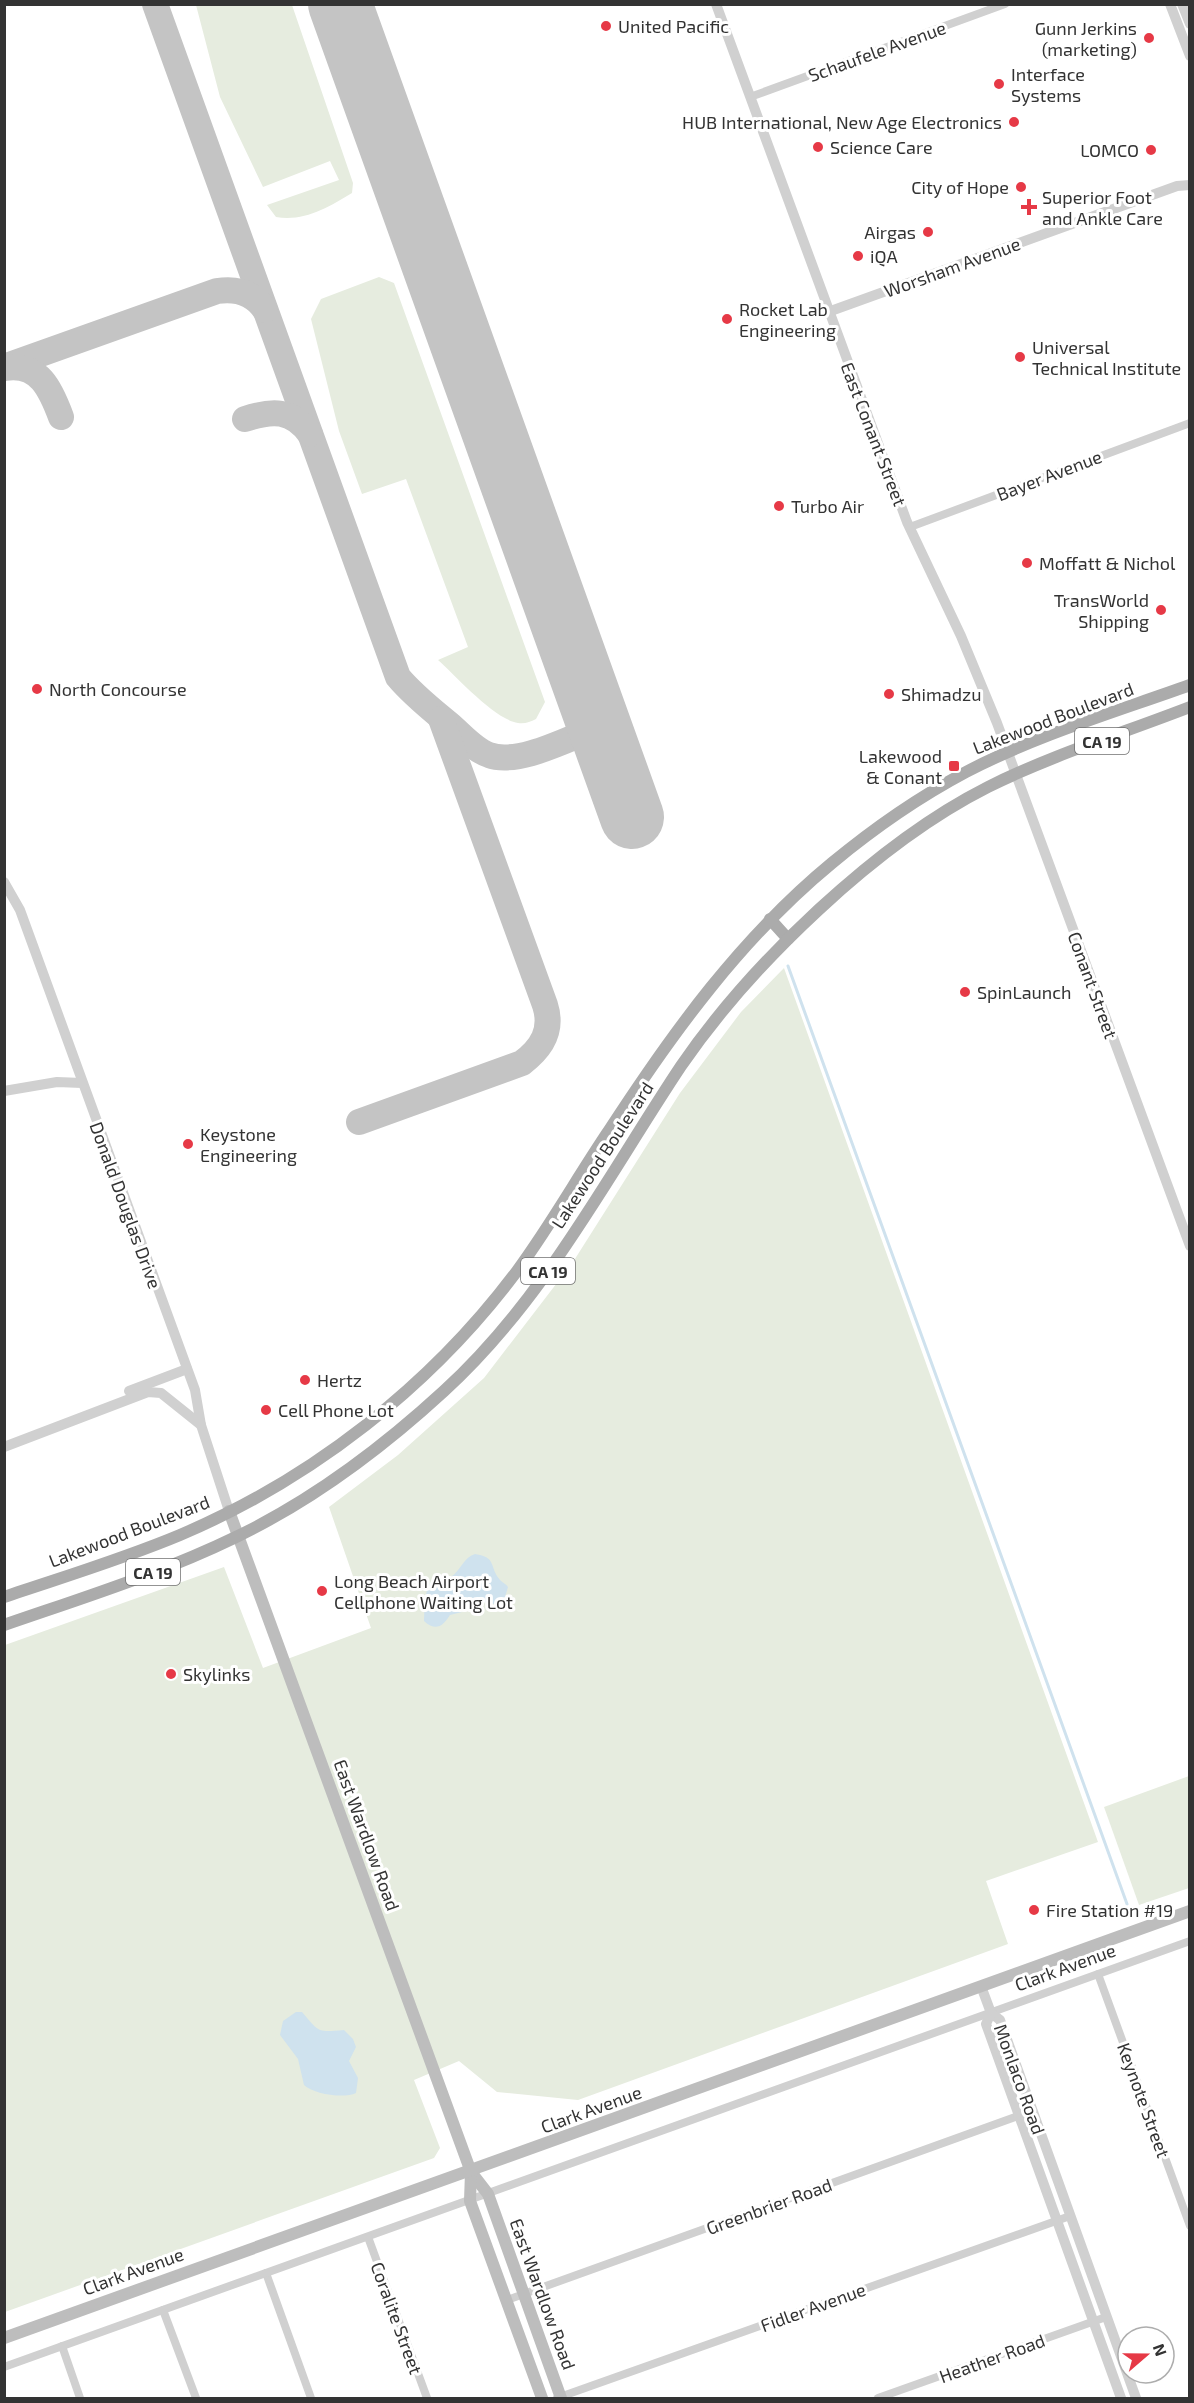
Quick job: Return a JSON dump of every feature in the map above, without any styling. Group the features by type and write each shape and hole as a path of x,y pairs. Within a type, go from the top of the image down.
{"main road":[{"name":"Lakewood Boulevard","path":"4,1597 134,1553 182,1534 229,1511 323,1457 370,1422 430,1370 479,1318 546,1229 610,1127 698,1002 770,920 828,866 880,826 964,773 1007,752 1190,685"},
{"name":"Lakewood Boulevard","path":"4,1625 143,1576 239,1536 337,1478 386,1442 447,1388 498,1335 567,1244 683,1064 717,1018 788,939 847,886 910,836 986,788 1190,707"},
{"path":"770,920 788,939"},
{"name":"East Wardlow Road","path":"229,1511 471,2172 488,2194 559,2398"},
{"name":"Clark Avenue","path":"4,2338 169,2277 471,2172 1190,1911"},
{"name":"East Wardlow Road","path":"471,2172 471,2201 542,2398"}],"street":[{"name":"East Conant Street","path":"716,4 828,312 910,528 972,662 997,723"},
{"name":"Schaufele Avenue","path":"750,97 1005,4"},
{"path":"1170,4 1190,56"},
{"path":"1182,4 1190,24"},
{"name":"Worsham Avenue","path":"1177,186 1190,176"},
{"name":"Worsham Avenue","path":"828,312 1177,186 1190,185"},
{"name":"Bayer Avenue","path":"910,528 1190,423"},
{"name":"Conant Street","path":"997,723 1190,1246"},
{"name":"Donald Douglas Drive","path":"4,882 17,902 195,1390 201,1425 229,1511"},
{"path":"4,891 17,902"},
{"path":"4,1091 57,1082 82,1083"},
{"path":"112,1405 129,1391 187,1369"},
{"path":"4,1446 148,1392 161,1393 201,1425"},
{"name":"Clark Avenue","path":"4,2367 1190,1941"},
{"name":"Keynote Street","path":"1098,1974 1190,2226"},
{"path":"981,1986 991,2013"},
{"name":"Monlaco Road","path":"1121,2398 986,2024 991,2013 1000,2020 1136,2398"},
{"name":"Greenbrier Road","path":"507,2300 1032,2111"},
{"name":"Fidler Avenue","path":"559,2398 1070,2216"},
{"name":"Coralite Street","path":"368,2237 427,2398"},
{"path":"266,2273 311,2398"},
{"path":"164,2310 196,2398"},
{"name":"Heather Road","path":"878,2398 1106,2317"},
{"path":"62,2346 80,2398"}],"shaded area":[{"path":"196,5 292,5 353,183 352,193 316,212 296,217 276,217 267,205 339,180 330,161 263,187 220,97"},
{"path":"379,277 394,283 545,702 536,719 530,722 518,723 498,714 438,660 468,647 406,479 362,494 339,431 311,319 321,299"},
{"path":"784,968 1098,1842 986,1881 1008,1944 578,2100 497,2092 459,2061 414,2080 440,2148 434,2158 5,2312 5,1645 224,1567 263,1668 371,1628 329,1507 398,1455 484,1378 573,1262 680,1093 741,1012"},
{"path":"1189,1776 1189,1888 1139,1905 1104,1807"}],"water":[{"path":"475,1554 490,1560 500,1580 508,1587 505,1597 494,1604 479,1601 466,1611 450,1615 439,1626 428,1624 424,1621 426,1595 430,1582 440,1576 451,1577 468,1558"},
{"path":"296,2012 302,2012 320,2030 344,2030 353,2039 356,2047 349,2061 358,2078 356,2093 344,2096 329,2095 314,2091 304,2085 298,2059 280,2035 283,2021"}],"waterway":[{"path":"788,966 1127,1904"}],"taxiway":[{"path":"155,4 398,677 416,696 468,741 489,755 515,757 530,754 599,727"},
{"path":"4,367 217,291 231,290 244,293 256,299 265,310"},
{"path":"5,368 27,369 42,380 53,397 61,417"},
{"path":"245,419 264,414 281,414 296,420 310,434"},
{"path":"359,1122 522,1063 540,1045 547,1030 545,1005 441,719"}],"runway":[{"path":"340,4 632,817"}],"place":[{"name":"United Pacific","path":"606,26"},
{"name":"Gunn Jerkins (marketing)","path":"1149,38"},
{"name":"Interface Systems","path":"999,84"},
{"name":"HUB International, New Age Electronics","path":"1014,122"},
{"name":"Science Care","path":"818,147"},
{"name":"LOMCO","path":"1151,150"},
{"name":"City of Hope","path":"1021,187"},
{"name":"Superior Foot and Ankle Care","path":"1029,207"},
{"name":"Airgas","path":"928,232"},
{"name":"iQA","path":"858,256"},
{"name":"Rocket Lab Engineering","path":"727,319"},
{"name":"Universal Technical Institute","path":"1020,357"},
{"name":"Turbo Air","path":"779,506"},
{"name":"Moffatt & Nichol","path":"1027,563"},
{"name":"TransWorld Shipping","path":"1161,610"},
{"name":"North Concourse","path":"37,689"},
{"name":"Shimadzu","path":"889,694"},
{"name":"Lakewood & Conant","path":"954,766"},
{"name":"SpinLaunch","path":"965,992"},
{"name":"Keystone Engineering","path":"188,1144"},
{"name":"Hertz","path":"305,1380"},
{"name":"Cell Phone Lot","path":"266,1410"},
{"name":"Long Beach Airport Cellphone Waiting Lot","path":"322,1591"},
{"name":"Skylinks","path":"171,1674"},
{"name":"Fire Station #19","path":"1034,1910"}]}
